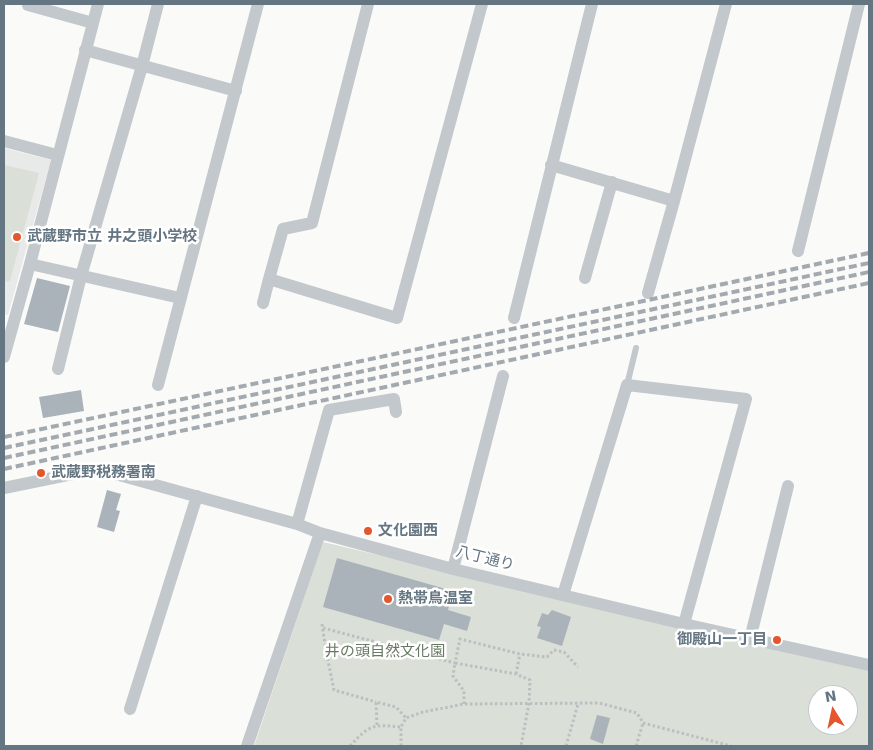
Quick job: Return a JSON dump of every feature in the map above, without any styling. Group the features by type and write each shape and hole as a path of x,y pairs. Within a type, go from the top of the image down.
{"street":[{"path":"28,4 92,23"},
{"path":"4,357 98,4"},
{"path":"58,369 81,276 158,4"},
{"path":"158,385 258,4"},
{"path":"263,304 283,229 312,223 368,4"},
{"path":"269,279 397,318 482,4"},
{"path":"514,318 592,4"},
{"path":"648,292 726,4"},
{"path":"798,252 860,4"},
{"path":"85,50 236,91"},
{"path":"4,141 58,155"},
{"path":"551,165 674,201"},
{"path":"586,278 612,182"},
{"path":"30,264 180,298"},
{"path":"453,568 503,376"},
{"path":"563,595 627,385 746,399 684,624"},
{"path":"298,524 329,410 394,399 396,412"},
{"name":"八丁通り","path":"4,488 57,472 97,469 298,524 320,533 453,568 684,624 869,666"},
{"path":"750,639 788,486"},
{"path":"130,708 197,496"},
{"path":"246,746 320,533"}],"lane":[{"path":"627,385 636,348"}],"path":[{"path":"406,718 396,707 334,690 323,626 455,663 516,674 530,680 529,703 521,746"},
{"path":"464,704 464,691 453,676 460,639 520,654 547,657 554,650 564,652 578,667"},
{"path":"516,674 520,654"},
{"path":"376,702 377,725"},
{"path":"401,746 401,727 406,718 423,712 464,704 600,703 637,713 643,723 731,746"},
{"path":"566,746 578,704"},
{"path":"636,746 643,723"},
{"path":"350,746 362,733 377,725 401,727"}],"shaded area":[{"name":"武蔵野市立 井之頭小学校","path":"4,148 51,160 8,315 4,314"}],"green space":[{"path":"4,165 39,173 10,281 4,282"},
{"name":"井の頭自然文化園","path":"323,542 869,670 869,746 254,746"}],"building":[{"path":"37,278 70,286 58,332 24,324"},
{"path":"81,390 84,411 43,418 39,397"},
{"path":"107,490 121,494 116,510 120,511 114,532 97,527"},
{"name":"熱帯鳥温室","path":"337,558 453,591 448,610 471,617 467,631 444,624 439,640 323,607"},
{"path":"552,610 571,617 562,646 537,638 541,627 537,626 542,613 548,615"},
{"path":"597,715 610,718 603,744 590,739"}],"railway":[{"path":"4,437 869,253"},
{"path":"4,448 869,263"},
{"path":"4,458 869,272"},
{"path":"4,469 869,283"}],"place":[{"name":"武蔵野市立 井之頭小学校","path":"17,237"},
{"name":"武蔵野税務署南","path":"41,473"},
{"name":"文化園西","path":"368,531"},
{"name":"熱帯鳥温室","path":"388,599"},
{"name":"御殿山一丁目","path":"777,640"}]}
